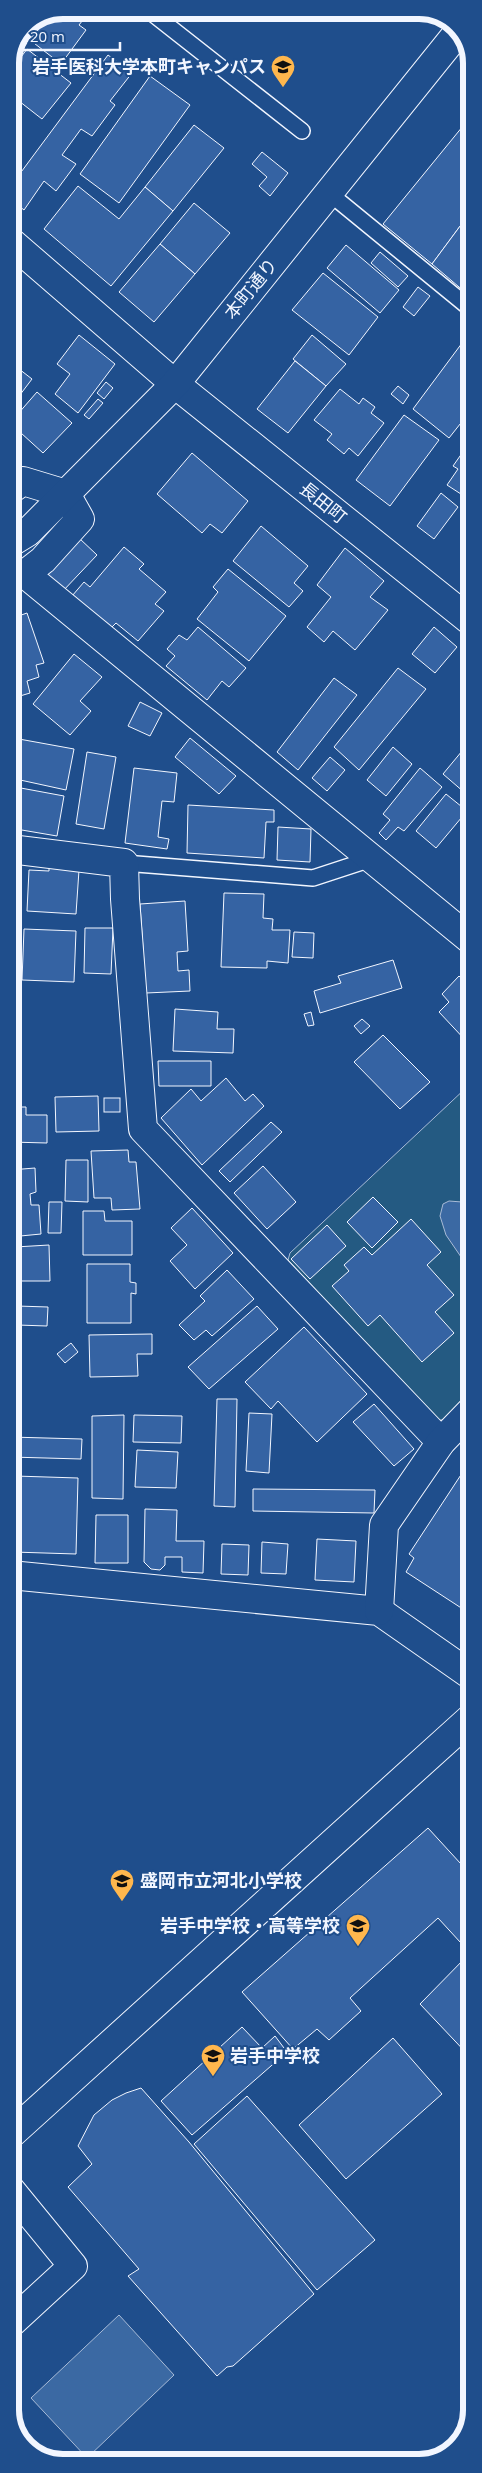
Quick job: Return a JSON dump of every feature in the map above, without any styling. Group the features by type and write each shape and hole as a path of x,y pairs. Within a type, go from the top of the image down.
{"street":[{"name":"本町通り","path":"19,537 66,494 175,384 454,37"},
{"name":"長田町","path":"19,253 175,384 463,615"},
{"path":"19,484 23,481 66,494 80,519 43,560 19,577"},
{"path":"19,580 463,933"},
{"path":"19,849 124,863 142,1129 441,1442"},
{"path":"379,1611 384,1525 441,1442 463,1419"},
{"path":"19,1577 379,1611 463,1670"},
{"path":"19,2127 463,1725"},
{"path":"19,2200 72,2266 19,2316"}],"lane":[{"path":"159,19 302,131"},
{"path":"329,194 463,303"},
{"path":"124,863 314,878 372,859"}],"shaded area":[{"path":"463,1091 463,1402 445,1420 436,1420 288,1260 290,1253"},
{"path":"449,1201 463,1202 463,1260 446,1235 440,1216 443,1204"},
{"path":"119,2315 174,2375 91,2454 83,2454 31,2398"}],"building":[{"path":"63,19 84,19 79,25 86,30 61,64 30,40 42,24 46,22"},
{"path":"27,49 71,83 42,119 19,101 19,59"},
{"path":"108,55 132,73 110,101 115,105 92,136 81,129 62,155 76,164 56,191 44,181 24,210 19,206 19,175"},
{"path":"150,76 190,105 119,203 80,174"},
{"path":"194,125 224,148 173,211 145,187"},
{"path":"463,126 463,222 432,264 383,224"},
{"path":"262,152 288,173 270,196 259,186 267,177 252,164"},
{"path":"78,186 119,219 145,187 173,211 111,286 44,229"},
{"path":"194,203 230,233 195,274 160,244"},
{"path":"463,222 463,290 432,264"},
{"path":"160,244 195,274 154,322 119,292"},
{"path":"346,245 399,290 380,313 327,268"},
{"path":"380,252 408,276 398,287 371,263"},
{"path":"323,273 378,317 349,355 292,310"},
{"path":"418,287 430,296 414,316 403,307"},
{"path":"79,335 115,364 78,413 55,394 70,374 57,364"},
{"path":"312,335 346,364 326,386 293,359"},
{"path":"463,342 463,420 449,438 413,409"},
{"path":"295,361 326,386 288,433 257,409"},
{"path":"19,369 32,379 19,396"},
{"path":"106,382 113,388 104,399 97,393"},
{"path":"398,386 409,395 403,404 391,394"},
{"path":"340,389 359,404 363,398 375,407 371,413 384,423 358,456 349,448 344,454 327,440 332,434 314,420"},
{"path":"37,392 72,423 43,453 19,431 19,413"},
{"path":"98,399 103,403 89,419 84,415"},
{"path":"404,415 439,440 390,506 356,480"},
{"path":"463,452 463,495 447,485 458,469 453,466"},
{"path":"192,453 248,501 222,533 210,524 202,533 157,494"},
{"path":"441,493 458,507 434,539 417,526"},
{"path":"261,526 308,566 294,583 303,591 289,607 233,561"},
{"path":"79,538 97,555 62,592 44,576"},
{"path":"124,547 144,564 139,569 166,592 155,604 164,611 138,641 116,623 110,629 72,596 84,582 90,587"},
{"path":"345,548 384,581 370,597 388,610 355,650 333,631 324,642 307,627 331,597 317,585"},
{"path":"228,569 286,616 249,661 197,619 218,592 213,587"},
{"path":"27,613 44,663 36,665 39,677 27,681 30,693 19,696 19,616"},
{"path":"198,627 246,668 229,687 222,681 207,700 166,666 175,656 167,649 179,635 187,640"},
{"path":"434,627 457,647 435,673 412,654"},
{"path":"74,654 102,677 80,701 91,711 70,735 33,704"},
{"path":"398,668 426,689 359,770 334,747"},
{"path":"334,678 357,695 298,770 277,752"},
{"path":"140,702 162,713 150,736 128,726"},
{"path":"190,738 236,776 219,794 175,757"},
{"path":"19,739 74,749 66,790 19,780"},
{"path":"393,747 412,764 386,796 367,780"},
{"path":"463,750 463,791 443,774"},
{"path":"87,752 116,757 104,829 76,824"},
{"path":"330,757 345,770 327,791 312,778"},
{"path":"134,768 177,773 174,802 162,801 158,837 169,839 167,849 125,843"},
{"path":"420,768 442,787 404,831 398,827 386,840 379,833 390,820 383,814"},
{"path":"19,788 64,796 57,836 19,830"},
{"path":"446,794 463,808 463,816 436,848 416,831"},
{"path":"188,805 274,810 274,822 266,822 264,858 187,853"},
{"path":"278,827 311,829 310,862 277,860"},
{"path":"49,868 79,870 76,914 27,911 29,870 49,871"},
{"path":"224,893 264,894 263,918 273,919 272,930 290,930 288,963 267,961 267,968 221,967"},
{"path":"185,901 188,951 177,952 178,971 189,970 190,991 146,993 140,904"},
{"path":"85,928 113,928 111,974 84,973"},
{"path":"24,929 76,931 74,982 22,980"},
{"path":"294,932 314,933 313,958 292,957"},
{"path":"393,960 402,988 320,1013 314,991 341,983 338,976"},
{"path":"459,976 463,980 463,1038 439,1012 449,1002 442,994"},
{"path":"175,1009 218,1012 217,1029 234,1029 233,1053 173,1051"},
{"path":"311,1012 314,1025 308,1026 304,1014"},
{"path":"362,1019 370,1026 361,1034 354,1026"},
{"path":"383,1035 430,1082 400,1109 354,1062"},
{"path":"158,1061 211,1061 211,1086 159,1086"},
{"path":"226,1078 245,1101 253,1094 264,1106 202,1165 161,1118 191,1089 201,1101"},
{"path":"98,1096 99,1131 56,1132 55,1097"},
{"path":"104,1098 120,1098 120,1112 104,1112"},
{"path":"19,1107 26,1107 26,1115 47,1115 47,1143 19,1142"},
{"path":"271,1122 282,1132 230,1182 219,1171"},
{"path":"128,1150 129,1162 136,1162 140,1209 112,1210 111,1198 94,1198 91,1151"},
{"path":"66,1160 88,1160 88,1202 65,1201"},
{"path":"263,1166 296,1202 267,1229 234,1193"},
{"path":"35,1168 36,1192 30,1194 31,1205 39,1205 41,1234 19,1236 19,1169"},
{"path":"373,1197 398,1222 372,1248 347,1222"},
{"path":"49,1202 62,1202 61,1233 48,1233"},
{"path":"192,1208 233,1253 195,1289 170,1261 187,1245 171,1228"},
{"path":"83,1211 104,1211 105,1221 132,1221 132,1255 83,1255"},
{"path":"411,1219 441,1252 427,1265 454,1295 435,1312 454,1333 422,1362 380,1315 368,1326 332,1286 349,1271 344,1265 364,1247 372,1255"},
{"path":"327,1225 346,1246 310,1279 291,1259"},
{"path":"49,1245 50,1281 19,1281 19,1247"},
{"path":"87,1264 130,1264 130,1282 136,1283 136,1294 131,1293 131,1323 87,1323"},
{"path":"227,1270 254,1299 212,1336 206,1330 194,1340 179,1325 205,1301 200,1296"},
{"path":"19,1306 48,1307 47,1326 19,1325"},
{"path":"257,1306 278,1329 209,1389 188,1367"},
{"path":"304,1327 367,1394 317,1442 278,1401 271,1409 245,1382"},
{"path":"152,1334 152,1354 137,1354 138,1376 90,1377 89,1335"},
{"path":"71,1343 78,1352 65,1363 57,1354"},
{"path":"217,1399 237,1399 235,1507 214,1506"},
{"path":"374,1404 414,1449 394,1466 353,1422"},
{"path":"249,1413 272,1414 269,1473 246,1471"},
{"path":"124,1415 123,1499 92,1498 92,1416"},
{"path":"134,1415 182,1416 181,1443 133,1442"},
{"path":"19,1437 82,1439 81,1459 19,1457"},
{"path":"137,1450 178,1452 176,1488 135,1487"},
{"path":"463,1472 463,1609 406,1572 414,1558 409,1554"},
{"path":"19,1476 78,1478 76,1554 19,1552"},
{"path":"253,1489 375,1490 374,1513 253,1511"},
{"path":"145,1509 177,1510 176,1541 204,1541 203,1573 182,1572 182,1557 165,1557 165,1565 160,1570 151,1569 144,1562"},
{"path":"96,1515 128,1515 128,1563 95,1563"},
{"path":"317,1539 356,1541 354,1582 315,1580"},
{"path":"262,1542 288,1544 286,1574 261,1573"},
{"path":"222,1544 249,1545 248,1575 221,1574"},
{"path":"428,1828 463,1866 463,1945 438,1918 350,1998 361,2011 329,2040 317,2029 293,2049 242,1992"},
{"path":"463,1960 463,2049 420,2004"},
{"path":"242,2027 262,2048 275,2036 287,2052 192,2135 161,2101"},
{"path":"393,2038 442,2094 346,2179 299,2125"},
{"path":"141,2088 189,2142 314,2294 233,2366 227,2367 217,2376 128,2276 139,2269 68,2187 92,2164 78,2146 94,2115 112,2100"},
{"path":"247,2096 375,2240 317,2290 194,2144"}],"place":[{"name":"岩手医科大学本町キャンパス","path":"283,88"},
{"name":"盛岡市立河北小学校","path":"122,1902"},
{"name":"岩手中学校・高等学校","path":"358,1947"},
{"name":"岩手中学校","path":"213,2077"}]}
